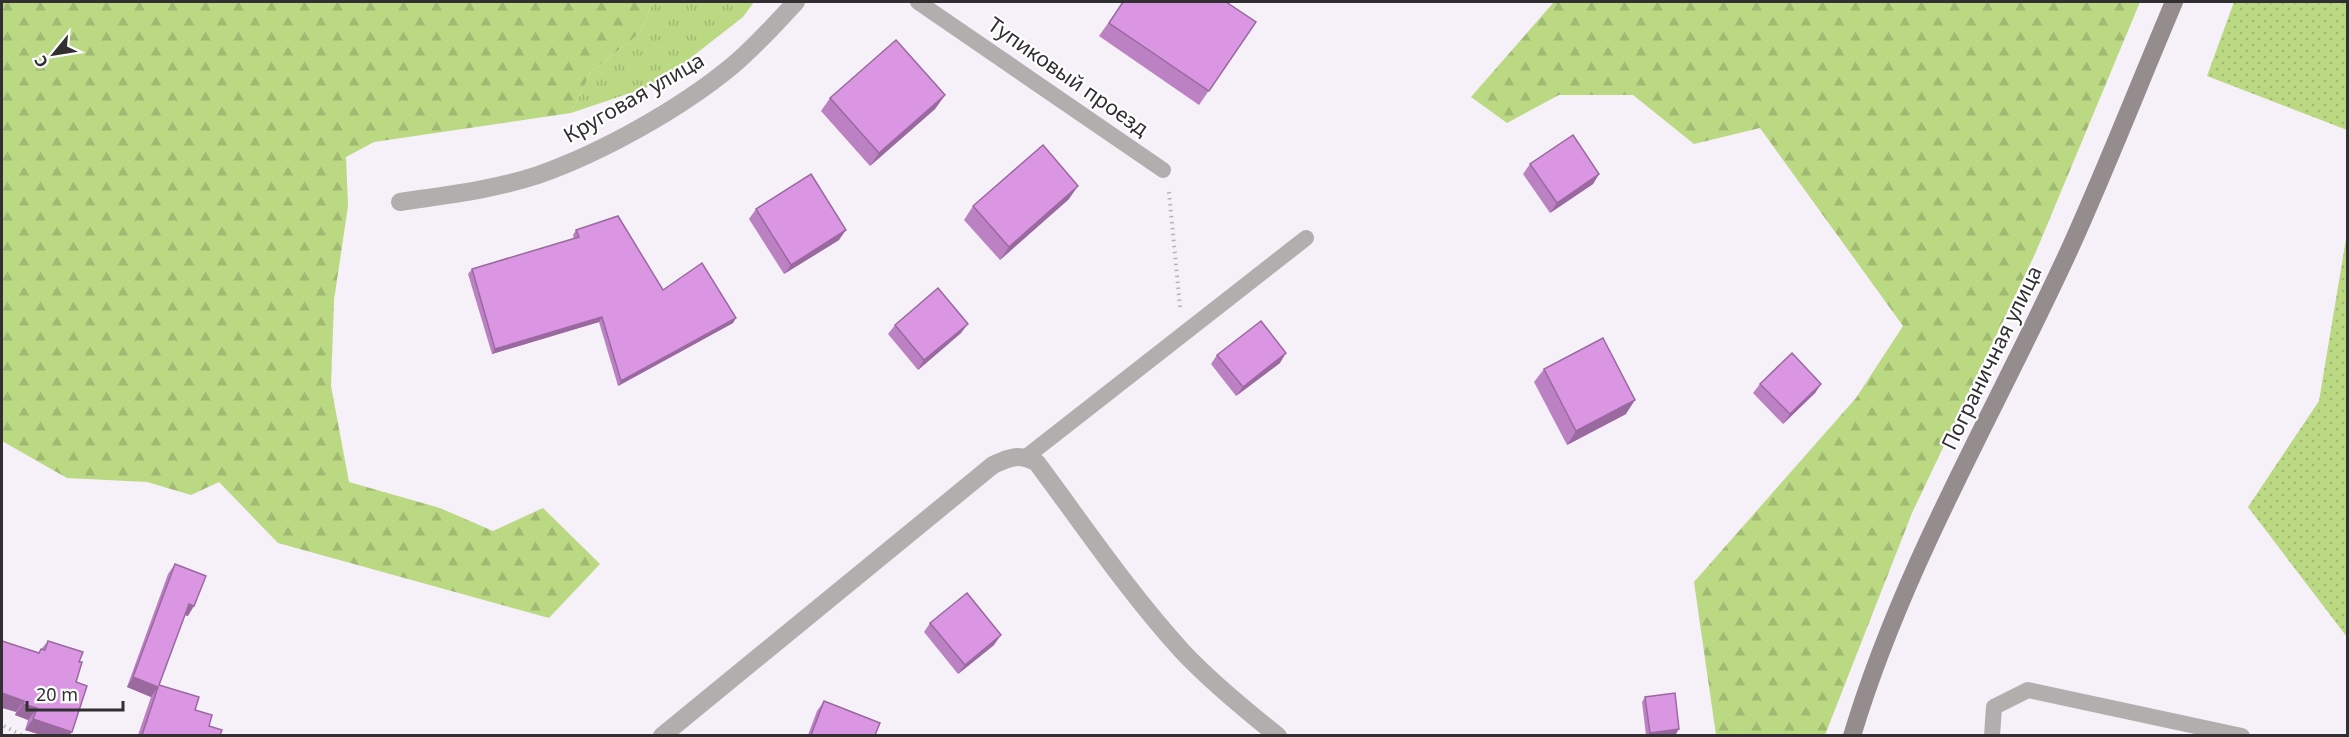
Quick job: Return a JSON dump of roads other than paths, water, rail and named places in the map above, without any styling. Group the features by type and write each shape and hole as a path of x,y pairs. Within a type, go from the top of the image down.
{"street":[{"name":"Круговая улица","path":"400,202 487,188 537,175 597,151 680,103 732,66 796,2"},
{"name":"Пограничная улица","path":"1852,735 1883,645 1927,544 2072,244 2174,2"},
{"path":"662,735 993,465 1016,456 1026,457 1037,463 1124,580 1182,650 1236,702 1278,735"}],"lane":[{"name":"Тупиковый проезд","path":"918,2 1163,170"},
{"path":"1026,457 1306,238"},
{"path":"1992,735 1994,707 2028,690 2242,735"}]}
